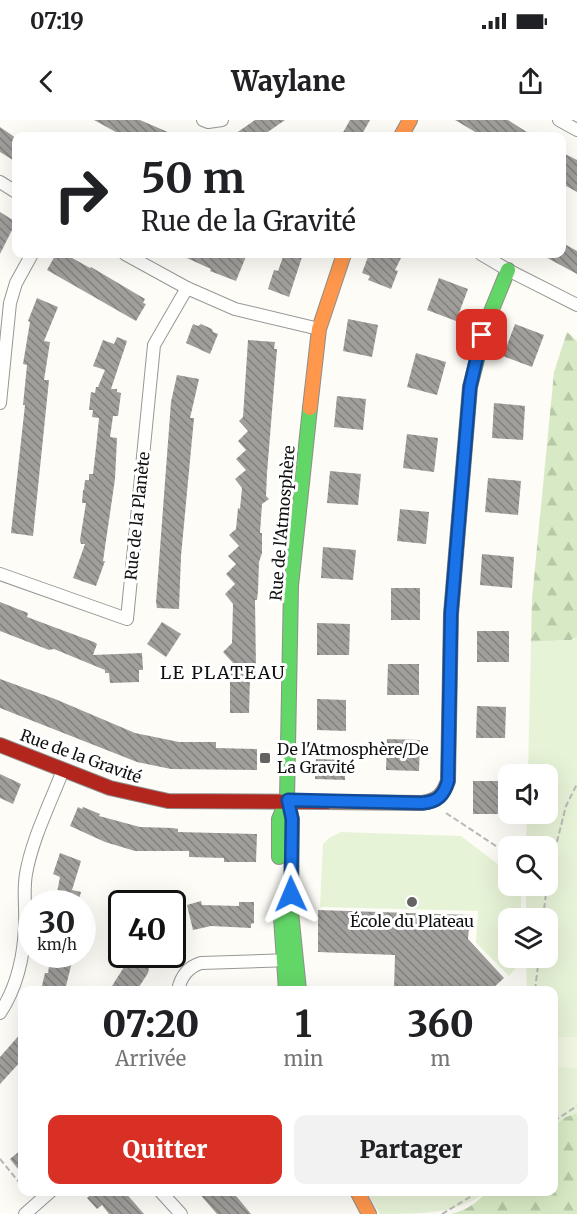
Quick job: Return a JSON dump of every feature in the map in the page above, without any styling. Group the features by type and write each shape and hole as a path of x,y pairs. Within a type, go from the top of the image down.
{"street":[{"path":"203,120 208,122 222,120"},
{"path":"559,120 577,130"},
{"path":"0,403 10,303 16,283 30,258"},
{"path":"132,258 186,288 235,309 320,329"},
{"name":"Rue de l'Atmosphère","path":"286,986 289,960 279,819 288,800 291,586 311,390 320,329 343,258"},
{"path":"488,258 577,305"},
{"path":"431,802 445,791 448,781 451,614 470,387 486,324 508,270"},
{"name":"Rue de la Planète","path":"0,574 127,619 154,345 186,288"},
{"name":"Rue de la Gravité","path":"0,745 110,788 168,801 431,802"},
{"path":"0,1013 14,988 20,969 25,925 25,878 29,857 63,770"},
{"path":"180,986 184,974 192,966 201,963 289,960"},
{"name":"Rue de l'Atmosphère","path":"289,960 298,986"},
{"path":"25,1214 45,1196"},
{"path":"165,1196 181,1214"},
{"path":"360,1196 369,1214"}],"path":[{"path":"558,837 566,806 577,784"},
{"path":"431,802 498,847"},
{"path":"535,986 538,968"},
{"path":"558,1118 577,1106"},
{"path":"0,1159 18,1181"},
{"path":"442,1214 472,1196"}],"green space":[{"path":"567,332 577,341 577,637 571,640 531,642 532,599 554,372"},
{"path":"577,637 577,1113 563,1118 558,1123 558,986 527,986 526,968 558,968 558,908 526,908 526,896 558,896 558,836 526,836 527,824 558,824 558,764 528,764 531,642 571,640"},
{"path":"341,832 461,836 498,864 498,896 521,896 521,908 498,908 498,965 476,943 478,911 320,907 323,844"},
{"path":"501,968 516,968 509,976"},
{"path":"558,1037 577,1037 577,1068 558,1067"},
{"path":"577,1113 577,1214 451,1214 471,1206 482,1196 558,1196 558,1123 563,1118"},
{"path":"369,1196 480,1196 465,1204 438,1211 380,1214"}],"building":[{"path":"94,120 140,120 168,132 116,132"},
{"path":"255,120 285,120 268,132 238,132"},
{"path":"350,120 370,120 363,132 343,132"},
{"path":"455,120 508,120 527,132 475,132"},
{"path":"0,127 12,135 12,160 0,152"},
{"path":"566,154 577,160 577,192 566,186"},
{"path":"0,212 12,220 12,230 0,254"},
{"path":"566,245 577,251 577,274 547,258 566,258"},
{"path":"54,258 72,258 145,299 143,303 146,304 136,321 47,270"},
{"path":"187,258 245,258 236,281 210,271 211,269"},
{"path":"283,258 302,258 289,297 268,289 274,270 278,271"},
{"path":"368,258 401,258 395,270 398,271 391,289 368,280 370,276 362,273"},
{"path":"439,278 468,289 456,321 427,310"},
{"path":"37,298 58,307 44,341 50,342 44,380 49,380 33,536 11,533 25,405 23,405 27,365 23,364 30,322 28,321"},
{"path":"348,319 378,325 372,357 343,351"},
{"path":"193,324 198,326 201,324 218,334 210,354 186,343"},
{"path":"515,324 544,335 532,367 503,356"},
{"path":"117,337 127,341 111,389 117,389 117,392 121,393 118,416 113,416 110,437 117,438 115,479 103,561 105,561 96,586 73,578 85,544 81,544 80,540 86,503 82,503 83,490 85,480 89,480 89,474 93,474 99,418 92,417 93,410 89,410 91,392 95,393 105,370 93,366 103,340 114,344"},
{"path":"248,340 275,342 274,349 277,349 267,473 266,496 269,499 262,504 260,533 262,533 262,553 259,562 257,600 255,600 255,677 250,677 249,713 230,713 230,681 222,673 233,663 223,652 232,643 233,604 225,594 235,584 226,574 236,564 228,556 239,546 229,535 236,529 238,508 240,509 242,488 235,479 246,470 236,459 246,450 238,441 248,431 239,421 243,417"},
{"path":"416,353 446,362 437,395 407,387"},
{"path":"177,375 199,379 190,418 194,418 181,556 179,609 157,608 156,602 171,402"},
{"path":"337,396 366,399 363,430 334,427"},
{"path":"494,403 525,406 523,440 492,438"},
{"path":"407,434 438,438 434,472 403,468"},
{"path":"330,471 361,474 358,505 327,503"},
{"path":"488,478 521,481 518,515 485,512"},
{"path":"400,509 429,512 426,544 397,541"},
{"path":"323,547 356,550 353,580 321,578"},
{"path":"482,554 514,557 512,588 480,585"},
{"path":"391,588 420,588 420,620 391,620"},
{"path":"0,602 28,613 27,617 94,642 97,644 93,655 142,653 143,670 139,670 139,682 110,683 109,673 105,673 105,670 54,649 49,650 0,631"},
{"path":"162,622 181,634 166,657 147,644"},
{"path":"317,623 350,624 349,655 317,655"},
{"path":"477,631 509,631 509,662 477,662"},
{"path":"388,664 419,664 419,695 387,695"},
{"path":"0,679 55,699 135,733 179,742 216,742 216,748 257,749 257,770 171,769 137,762 0,708"},
{"path":"317,699 346,700 346,731 317,730"},
{"path":"477,706 506,707 505,738 476,738"},
{"path":"387,739 420,740 419,771 386,770"},
{"path":"316,759 345,760 345,780 315,779"},
{"path":"0,774 21,784 13,804 0,798"},
{"path":"473,781 498,781 498,814 473,814"},
{"path":"78,807 100,814 99,816 140,827 173,828 178,829 178,832 257,834 256,862 224,862 224,858 189,857 189,851 135,851 105,842 70,826"},
{"path":"60,853 81,861 72,890 58,890 60,877 53,874"},
{"path":"201,901 202,905 239,906 239,902 254,902 254,923 251,924 251,928 211,926 193,930 187,905"},
{"path":"318,910 470,915 468,939 504,978 495,986 394,986 395,955 318,952"},
{"path":"49,968 70,968 66,986 42,986 45,973 48,973"},
{"path":"123,968 149,968 140,986 112,986"},
{"path":"18,1037 18,1064 0,1084 0,1057"},
{"path":"18,1152 18,1169 10,1159"},
{"path":"89,1196 128,1196 144,1214 109,1214 102,1205 97,1209 87,1198"},
{"path":"201,1196 236,1196 251,1214 217,1214"}],"traffic: fast":[{"path":"459,518 470,387 486,324 508,270"},
{"path":"299,986 291,912 292,819 287,800 291,586 310,408"},
{"path":"279,857 279,819 287,800"},
{"path":"281,917 286,986"}],"traffic: slow":[{"path":"403,132 410,120"},
{"path":"310,408 319,329 343,258"},
{"path":"327,802 422,803 436,799 446,786 448,781 451,614 459,518"},
{"path":"360,1196 369,1214"}],"traffic: jam":[{"path":"0,745 110,788 168,801 327,802"}],"place":[{"name":"De l'Atmosphère/De La Gravité","path":"265,758"},
{"name":"École du Plateau","path":"412,902"}],"district":[{"name":"LE PLATEAU","path":"223,672"}],"route":[{"path":"291,894 292,819 288,800 422,803 439,798 445,791 448,781 451,614 470,387 482,335"}]}
